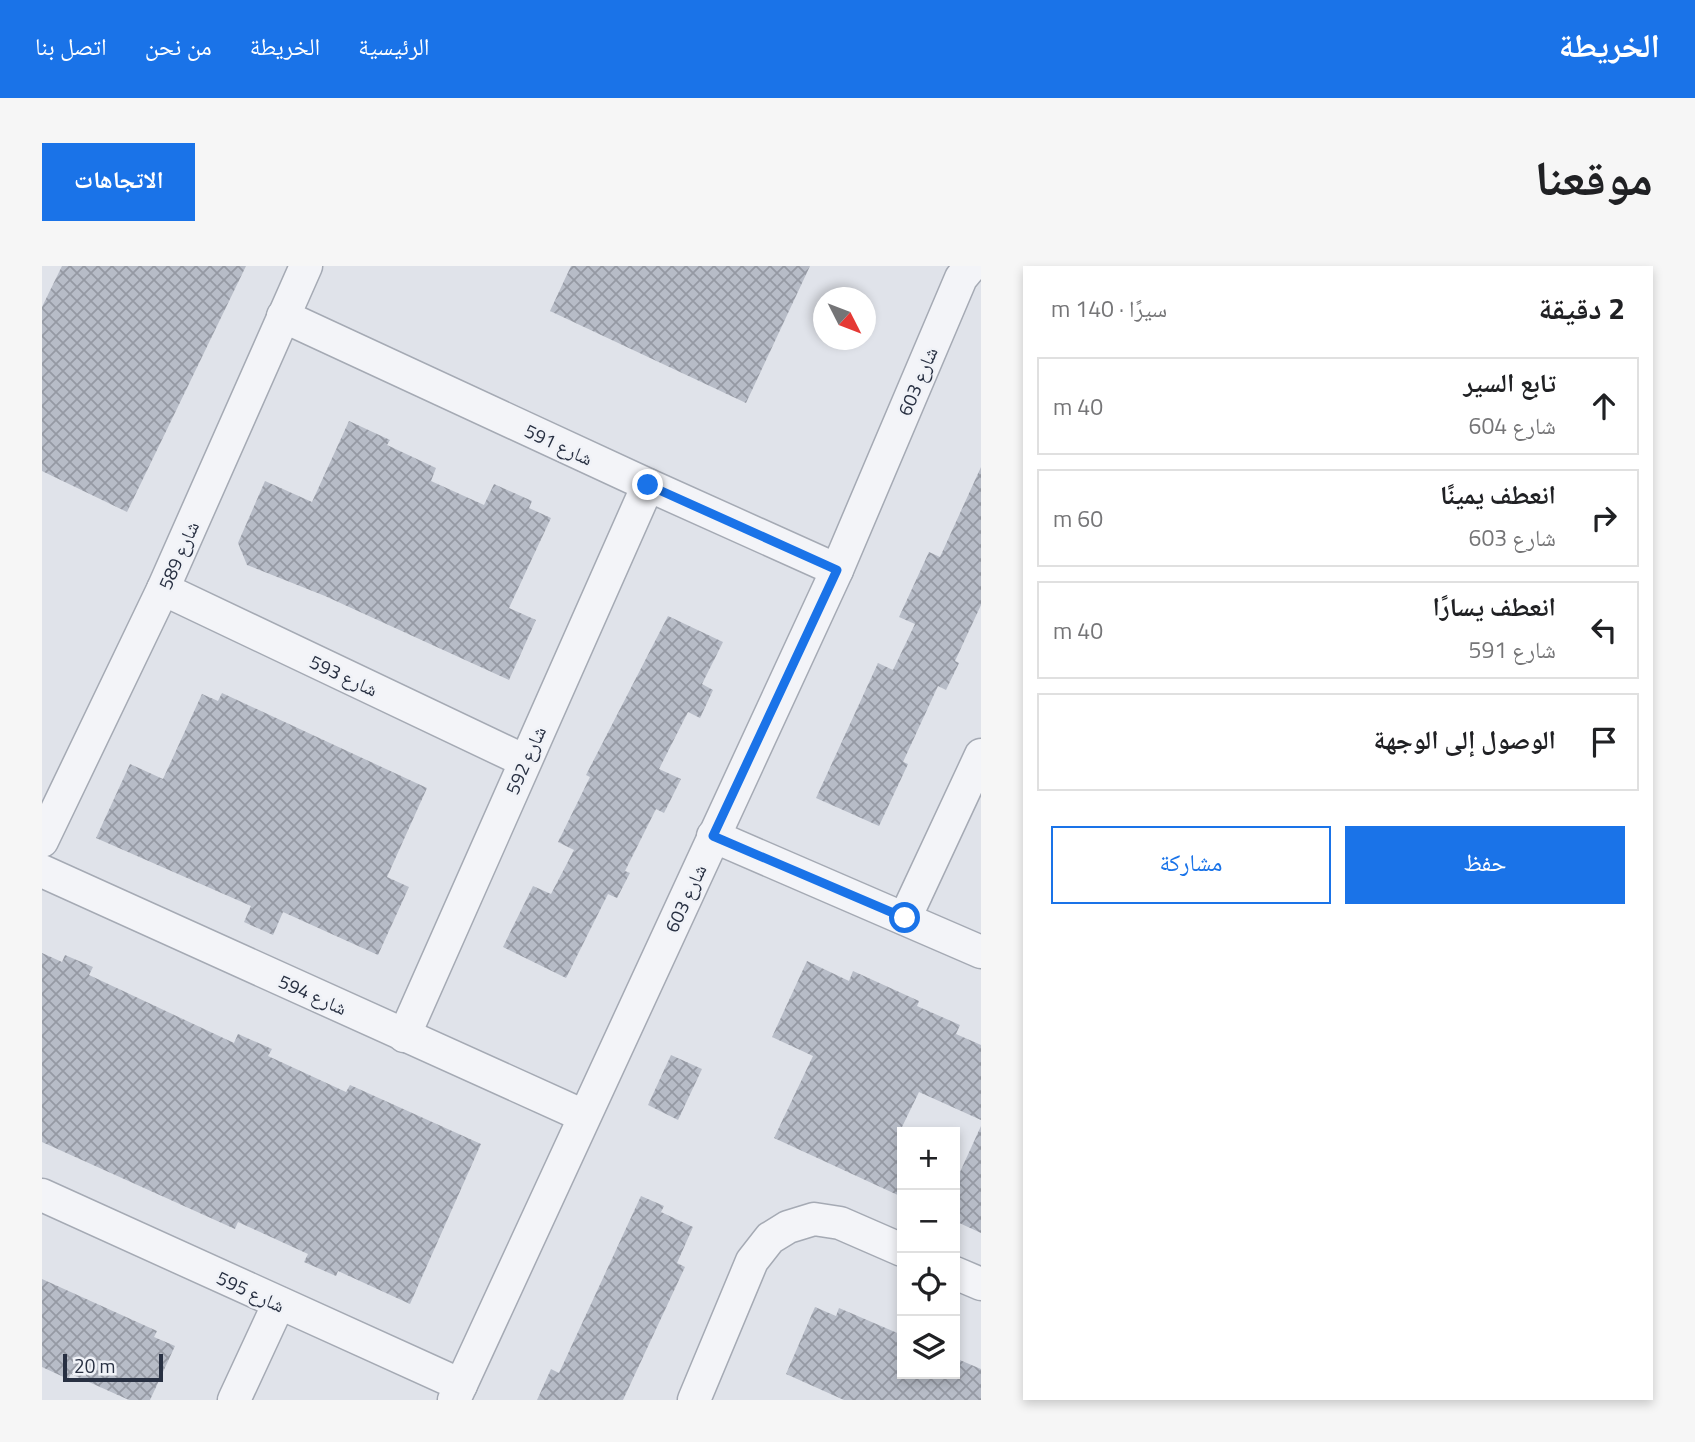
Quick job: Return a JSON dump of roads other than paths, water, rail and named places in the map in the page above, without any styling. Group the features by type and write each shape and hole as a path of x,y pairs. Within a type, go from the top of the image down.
{"street":[{"name":"شارع 589","path":"42,841 163,589 306,266"},
{"name":"شارع 603","path":"458,1392 837,570 964,270"},
{"name":"شارع 591","path":"283,316 837,570"},
{"name":"شارع 592","path":"404,1036 648,485"},
{"name":"شارع 593","path":"163,589 525,761"},
{"path":"905,918 981,755"},
{"path":"713,836 981,952"},
{"name":"شارع 594","path":"42,871 584,1116"},
{"name":"شارع 595","path":"42,1195 279,1303 458,1392"},
{"path":"694,1400 752,1261 770,1238 788,1227 814,1219 840,1223 897,1248"},
{"path":"960,1275 981,1284"},
{"path":"234,1400 279,1303"}]}
